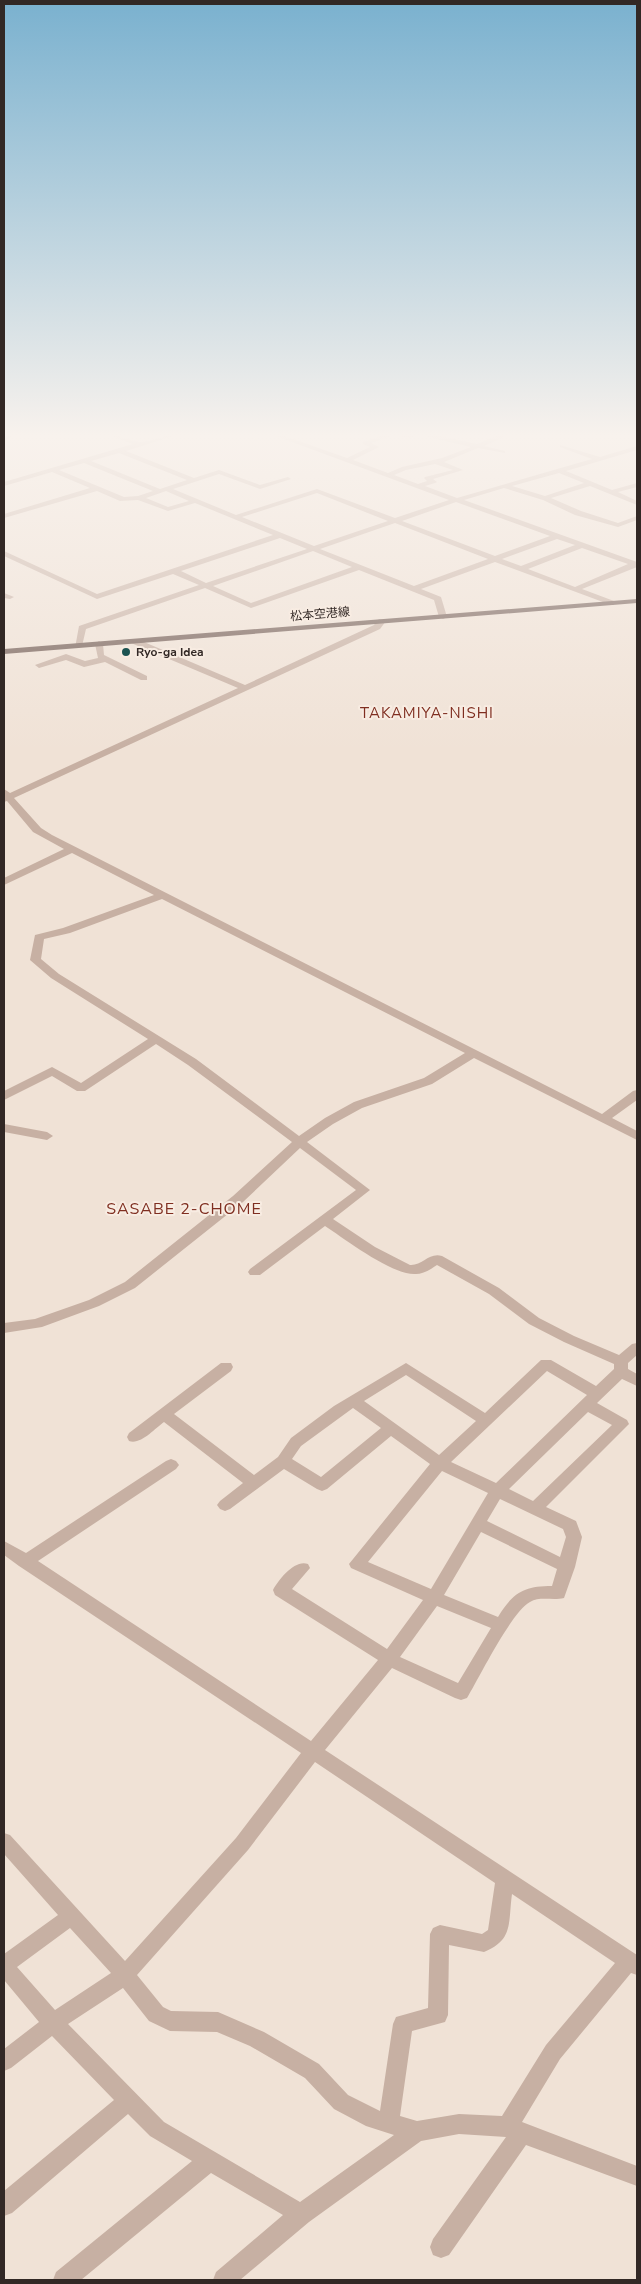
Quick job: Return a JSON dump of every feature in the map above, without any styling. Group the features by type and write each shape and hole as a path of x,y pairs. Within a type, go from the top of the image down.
{"main road":[{"name":"松本空港線","path":"4,652 637,601"}],"street":[{"path":"4,552 97,597 269,539"},
{"path":"289,539 438,599 443,617"},
{"path":"78,646 82,628 342,539"},
{"path":"445,539 578,588 611,603"},
{"path":"414,588 550,539"},
{"path":"564,539 637,565"},
{"path":"523,568 582,545"},
{"path":"578,588 637,565"},
{"path":"174,571 251,606 359,567"},
{"path":"382,622 377,627 245,688 5,796 37,830 72,849 637,1136"},
{"path":"134,642 245,688"},
{"path":"99,644 100,656 144,678"},
{"path":"39,665 66,657 84,664 105,659"},
{"path":"4,882 72,849"},
{"path":"164,895 66,931 39,937 35,960 55,976 192,1062 364,1190 256,1272"},
{"path":"4,1096 52,1071 81,1088 156,1039"},
{"path":"4,1328 37,1324 94,1302 130,1284 238,1199 298,1142 329,1121 358,1106 428,1081 472,1053"},
{"path":"603,1119 637,1094"},
{"path":"4,1128 46,1136"},
{"path":"325,1220 391,1262 407,1269 416,1270 437,1259 494,1291 534,1321 621,1366 637,1381"},
{"path":"4,2061 53,2023 125,1975 242,1844 313,1752 389,1659 434,1598 497,1491 591,1398 637,1348"},
{"path":"501,1625 357,1564 440,1463 546,1364 622,1424 535,1508"},
{"path":"134,1437 226,1367"},
{"path":"225,1505 283,1460 296,1442 339,1410 406,1368 485,1420"},
{"path":"302,1568 281,1590 389,1659 461,1693 518,1599 532,1592 558,1593 567,1567 574,1537 570,1525 440,1463 354,1402"},
{"path":"164,1414 253,1482"},
{"path":"283,1460 322,1485 390,1429"},
{"path":"25,1562 171,1465"},
{"path":"478,1524 567,1567"},
{"path":"4,1548 633,1964 553,2052 515,2130 441,2246"},
{"path":"4,1841 125,1975 156,2014 170,2021 218,2022 257,2038 312,2071 341,2102 373,2118 417,2131 459,2124 515,2130 637,2176"},
{"path":"389,2123 403,2024 438,2015 440,1934 484,1943 497,1935 504,1879"},
{"path":"72,1916 4,1965 53,2023 127,2102 157,2130 300,2214"},
{"path":"4,2205 127,2102"},
{"path":"224,2280 300,2214 417,2131"},
{"path":"64,2280 209,2161"}],"place":[{"name":"Ryo-ga Idea","path":"126,652"}],"district":[{"name":"TAKAMIYA-NISHI","path":"427,713"},
{"name":"SASABE 2-CHOME","path":"184,1208"}]}
